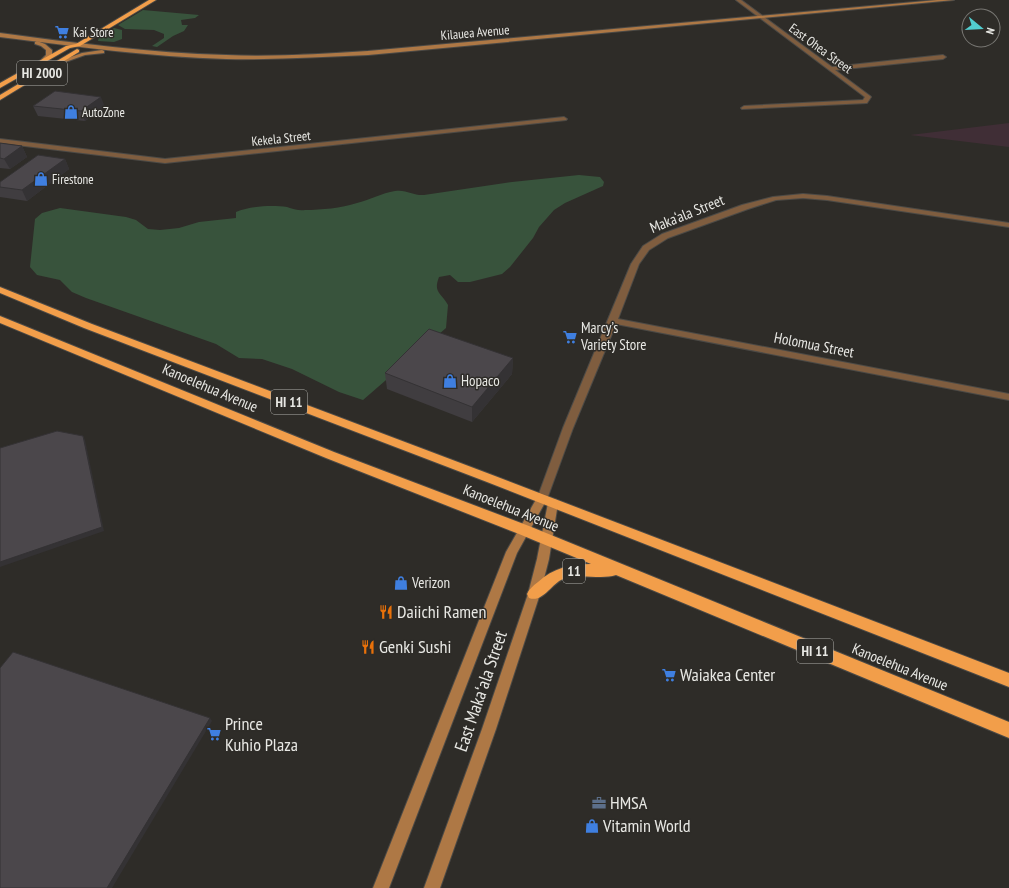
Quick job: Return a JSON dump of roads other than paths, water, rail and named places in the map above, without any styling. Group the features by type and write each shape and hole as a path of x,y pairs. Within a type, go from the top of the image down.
{"highway":[{"name":"HI 2000","path":"0,86 68,48 78,46 153,0"},
{"name":"HI 2000","path":"0,98 80,49 78,46"},
{"name":"Kanoelehua Avenue","path":"0,290 88,326 548,501 1009,680"},
{"name":"Kanoelehua Avenue","path":"0,319 330,455 524,530 621,572 1009,730"},
{"name":"11","path":"534,594 556,576 571,572 585,569 621,572"}],"street":[{"name":"East Ohea Street","path":"738,0 868,97 865,102 744,108"},
{"name":"Kilauea Avenue","path":"0,35 78,46 168,54 224,57 281,57 368,53 952,0"},
{"path":"0,35 47,47 49,52 43,61"},
{"path":"58,63 84,54 102,52 168,54"},
{"path":"830,69 943,57"},
{"name":"Kekela Street","path":"0,141 166,161 564,119"},
{"name":"Maka‘ala Street","path":"548,501 568,428 613,321 634,264 646,248 665,236 774,198 803,196 827,198 1009,225"},
{"name":"Holomua Street","path":"613,321 1009,397"},
{"name":"East Makaʻala Street","path":"381,888 512,552 524,530 548,501"},
{"name":"East Makaʻala Street","path":"432,888 489,729 534,594 546,540 548,501"}],"place":[{"name":"Kai Store","path":"62,32"},
{"name":"AutoZone","path":"71,112"},
{"name":"Firestone","path":"41,179"},
{"name":"Marcy’s Variety Store","path":"570,337"},
{"name":"Hopaco","path":"450,381"},
{"name":"Verizon","path":"401,583"},
{"name":"Daiichi Ramen","path":"386,612"},
{"name":"Genki Sushi","path":"368,647"},
{"name":"Waiakea Center","path":"669,675"},
{"name":"Prince Kuhio Plaza","path":"214,734"},
{"name":"HMSA","path":"599,803"},
{"name":"Vitamin World","path":"592,826"}]}
